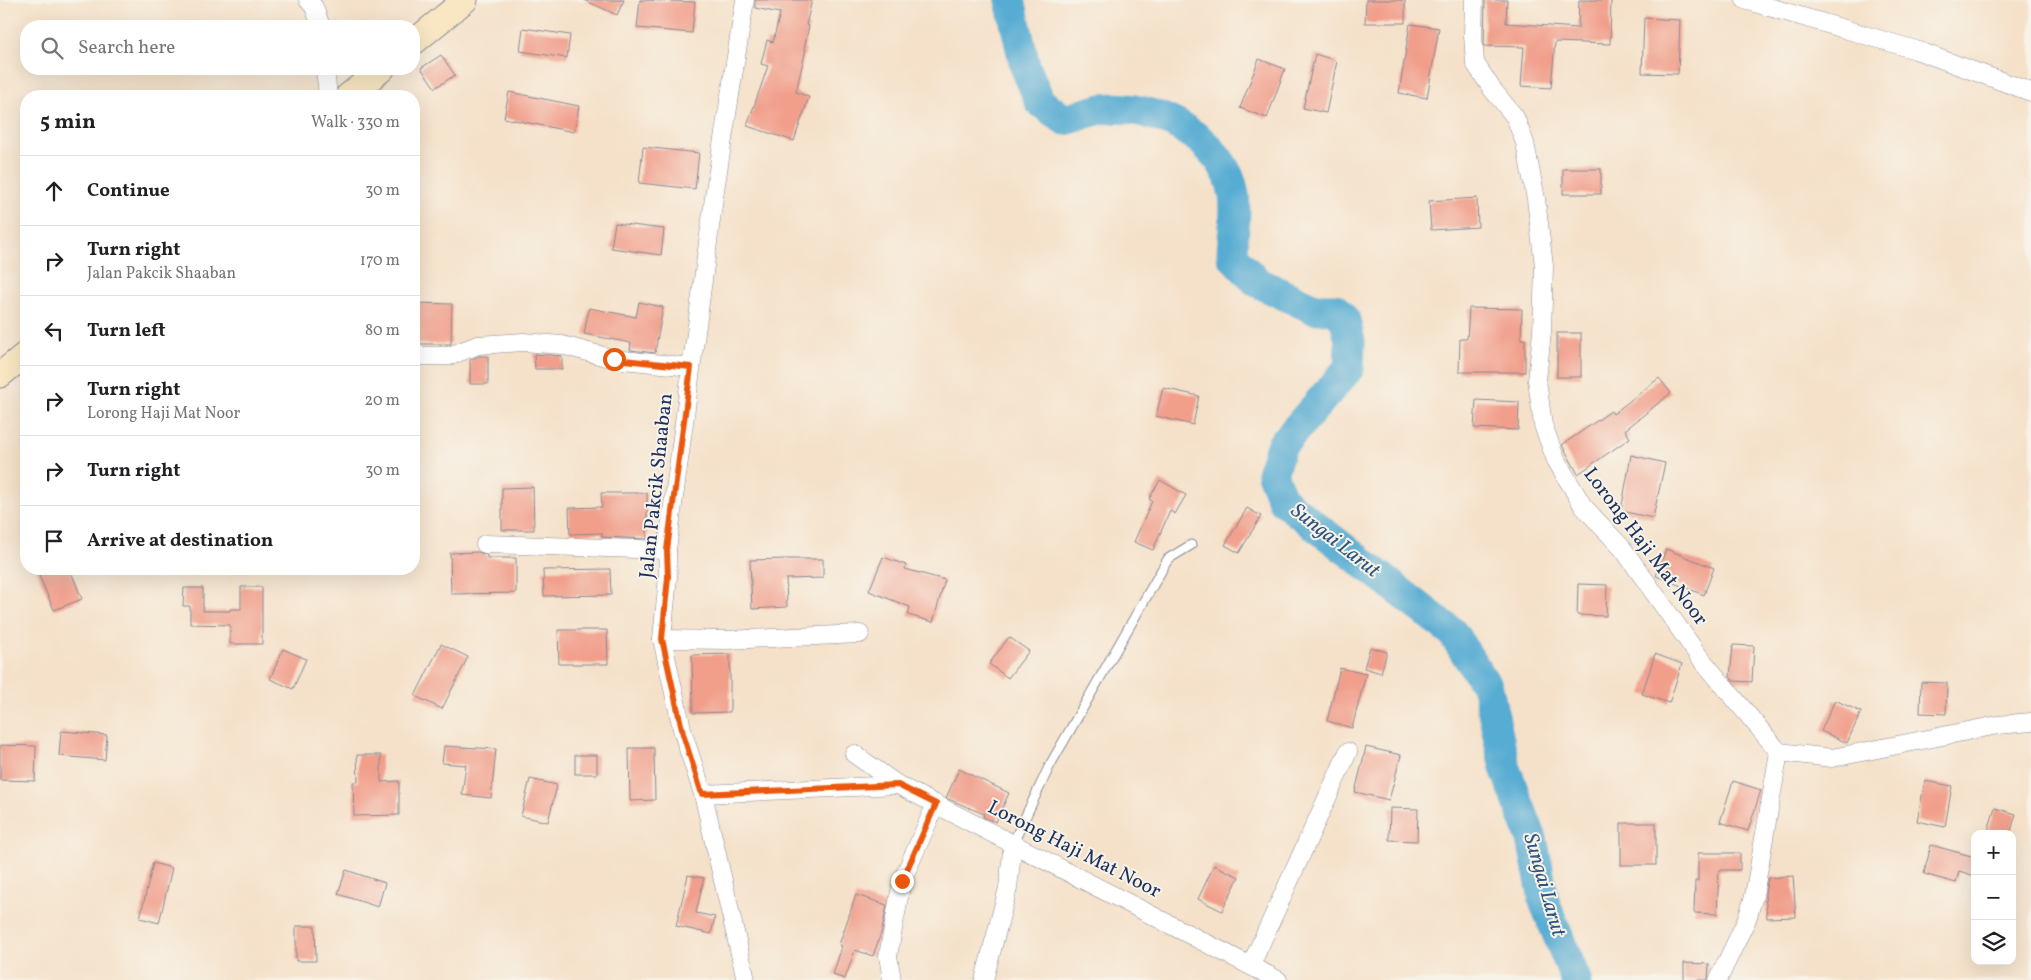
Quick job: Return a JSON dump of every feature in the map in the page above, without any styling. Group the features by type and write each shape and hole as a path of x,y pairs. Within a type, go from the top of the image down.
{"main road":[{"path":"420,37 465,0"},
{"path":"356,90 374,75"},
{"path":"0,375 20,359"}],"street":[{"path":"308,0 314,7 319,20"},
{"name":"Jalan Pakcik Shaaban","path":"745,0 717,181 667,550 668,577 662,639 683,734 702,794 746,980"},
{"name":"Lorong Haji Mat Noor","path":"1474,0 1473,35 1476,64 1492,89 1515,117 1525,142 1536,199 1544,266 1542,332 1537,380 1543,425 1556,460 1584,506 1622,549 1698,655 1779,752"},
{"path":"1745,0 1916,50 2031,92"},
{"path":"326,75 327,90"},
{"path":"420,356 449,356 478,345 523,342 562,345 614,359 691,367"},
{"path":"485,544 667,550"},
{"path":"662,639 726,640 860,634"},
{"path":"1718,980 1748,919 1754,896 1779,752 1832,758 1998,726 2031,722"},
{"path":"1251,965 1348,752"},
{"name":"Lorong Haji Mat Noor","path":"854,754 898,785 1278,980"},
{"path":"702,794 898,785"},
{"path":"892,980 888,956 902,881 936,804"},
{"path":"984,980 1008,888 1013,843"}],"lane":[{"path":"1013,843 1050,765 1168,559 1190,545"}],"building":[{"path":"584,0 624,0 617,15"},
{"path":"640,0 695,2 692,33 637,28"},
{"path":"755,0 812,0 806,25 809,26 804,49 806,49 796,92 809,97 794,141 747,126 768,66 761,64 767,40 773,42 780,13 755,8"},
{"path":"1366,0 1405,0 1405,23 1365,23"},
{"path":"1485,0 1507,0 1506,23 1578,28 1579,0 1611,0 1610,44 1555,42 1551,88 1521,86 1524,47 1484,46"},
{"path":"1644,18 1680,20 1678,74 1642,73"},
{"path":"1410,24 1439,28 1427,98 1399,93"},
{"path":"523,28 570,35 567,58 520,51"},
{"path":"1315,54 1337,61 1326,113 1303,108"},
{"path":"441,55 455,75 435,88 421,68"},
{"path":"1259,59 1285,69 1267,118 1240,108"},
{"path":"509,92 579,106 574,132 504,118"},
{"path":"643,147 699,153 695,189 639,183"},
{"path":"1563,169 1601,169 1601,194 1563,194"},
{"path":"1477,198 1478,227 1431,230 1429,201"},
{"path":"615,223 664,229 661,255 611,248"},
{"path":"639,302 663,307 655,353 630,350 631,343 584,334 589,308 636,317"},
{"path":"420,303 452,304 451,344 420,344"},
{"path":"1469,308 1522,309 1521,339 1525,339 1525,372 1459,372 1460,339 1467,339"},
{"path":"1557,333 1581,333 1581,377 1557,377"},
{"path":"534,354 562,356 562,369 535,369"},
{"path":"479,356 488,356 488,384 470,384 470,360"},
{"path":"1659,378 1671,393 1625,430 1630,438 1578,474 1562,445 1611,411 1613,414"},
{"path":"1163,388 1199,396 1193,425 1156,416"},
{"path":"1476,400 1519,402 1518,430 1474,428"},
{"path":"1631,455 1665,463 1653,518 1621,511"},
{"path":"1160,480 1186,495 1175,514 1170,511 1153,550 1134,542 1152,501 1149,499"},
{"path":"533,487 534,530 502,530 502,488"},
{"path":"601,493 647,493 647,539 602,537 602,533 570,534 569,508 602,507"},
{"path":"1247,508 1261,516 1239,553 1225,545"},
{"path":"1666,549 1714,568 1704,595 1656,576"},
{"path":"478,552 487,555 487,558 516,558 516,593 451,594 450,553"},
{"path":"883,557 906,565 905,569 945,580 933,622 908,615 910,607 869,591"},
{"path":"823,559 823,578 786,579 787,607 752,609 750,560"},
{"path":"610,569 611,595 544,596 543,570"},
{"path":"39,575 72,575 82,599 54,610"},
{"path":"1578,584 1607,585 1606,616 1577,615"},
{"path":"241,587 262,587 262,644 230,644 230,625 190,624 190,606 183,606 184,588 203,588 203,611 230,611 230,609 241,609"},
{"path":"558,630 607,630 608,664 559,664"},
{"path":"1009,637 1029,651 1008,678 989,664"},
{"path":"441,644 468,657 442,709 415,696"},
{"path":"1733,645 1754,646 1752,682 1734,681 1730,677"},
{"path":"1370,647 1387,652 1381,673 1364,668"},
{"path":"283,649 306,659 293,689 270,679"},
{"path":"730,654 730,712 693,713 692,655"},
{"path":"1655,654 1682,664 1669,703 1642,694"},
{"path":"1340,668 1366,674 1352,728 1327,721"},
{"path":"1921,682 1947,683 1946,714 1920,713"},
{"path":"1835,700 1861,712 1847,743 1821,731"},
{"path":"61,731 107,735 105,760 59,756"},
{"path":"0,745 36,746 35,781 0,780"},
{"path":"444,746 496,749 491,798 462,795 466,765 442,763"},
{"path":"1366,747 1401,755 1389,800 1355,792"},
{"path":"629,748 654,748 655,800 630,801"},
{"path":"357,755 381,755 381,782 399,781 399,815 354,816 353,782 358,782"},
{"path":"575,755 597,755 597,774 575,774"},
{"path":"959,769 1009,793 996,822 983,817 984,814 946,798"},
{"path":"530,779 557,785 548,822 521,816"},
{"path":"1733,781 1761,790 1748,831 1720,822"},
{"path":"1925,781 1952,786 1945,827 1917,821"},
{"path":"1390,808 1418,809 1417,841 1389,840"},
{"path":"1995,808 2016,814 2011,830 1988,830"},
{"path":"1621,823 1656,823 1656,865 1621,865"},
{"path":"1931,845 1971,856 1971,875 1959,871 1956,883 1924,874"},
{"path":"1698,853 1740,853 1740,870 1719,870 1717,914 1694,913 1695,881 1698,881"},
{"path":"153,863 172,868 159,923 140,918"},
{"path":"1214,865 1239,877 1222,911 1198,899"},
{"path":"346,870 385,883 378,907 338,894"},
{"path":"688,875 704,878 696,913 715,917 711,934 676,926"},
{"path":"1793,876 1796,917 1767,918 1765,893 1768,878"},
{"path":"856,895 887,905 882,930 873,956 855,950 845,979 833,975 842,946 839,945"},
{"path":"296,926 315,926 316,961 296,961"},
{"path":"1684,963 1709,964 1708,980 1684,980"}],"waterway":[{"name":"Sungai Larut","path":"1010,0 1025,66 1040,102 1065,120 1097,110 1122,108 1164,119 1184,129 1202,142 1217,157 1228,175 1235,203 1232,256 1257,282 1314,309 1335,309 1345,320 1350,341 1349,368 1281,446 1272,474 1283,501 1452,632 1488,688 1505,768 1532,839 1545,904 1576,980"}],"route":[{"path":"614,359 691,367 667,550 668,577 662,639 683,734 702,794 898,785 936,804 902,881"}]}
